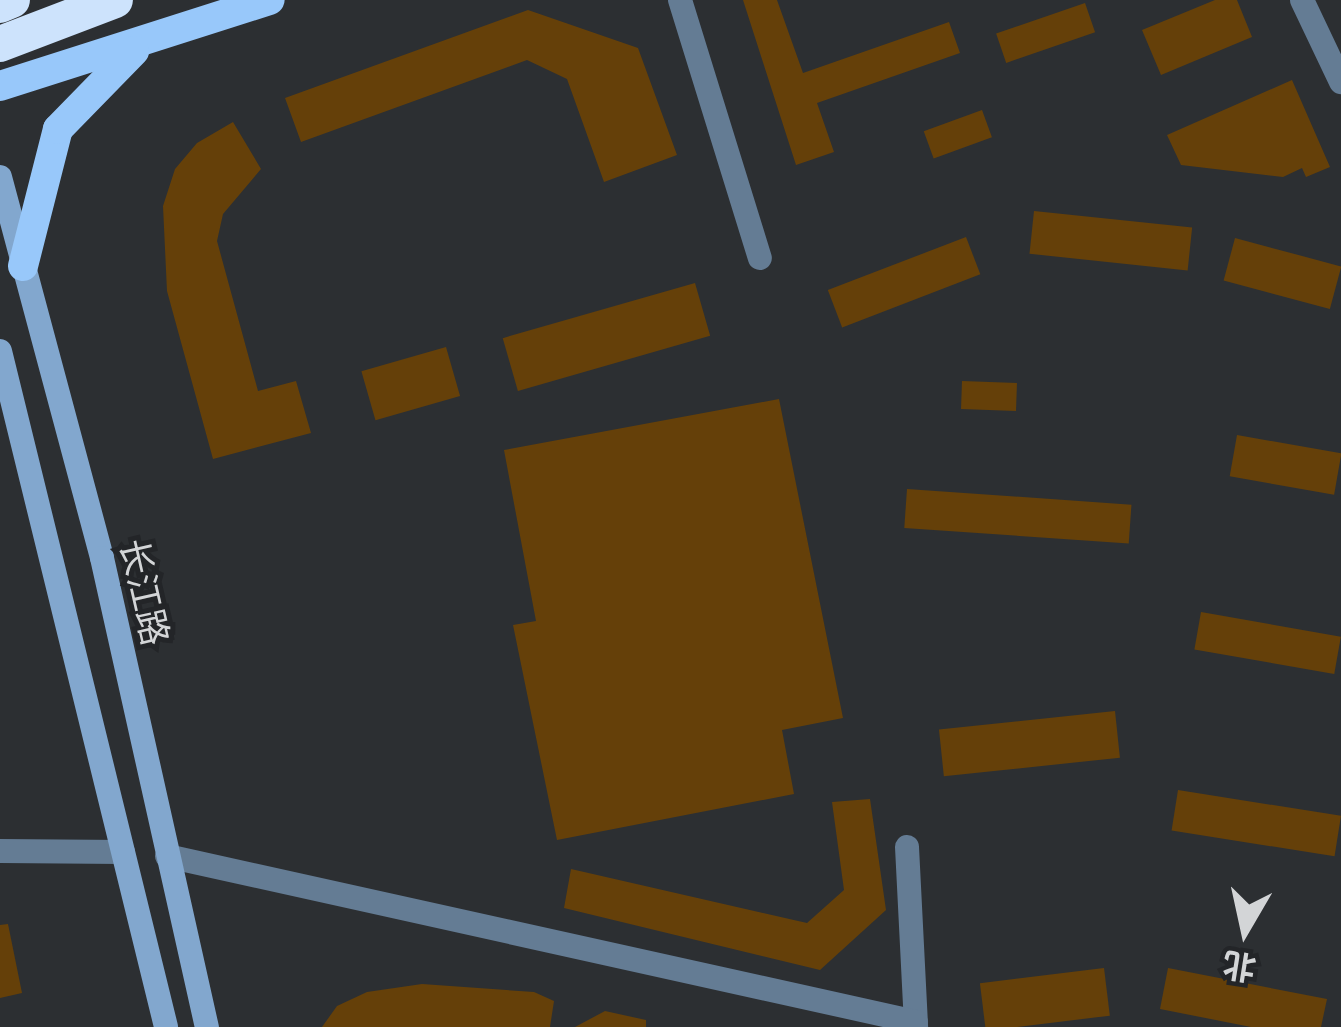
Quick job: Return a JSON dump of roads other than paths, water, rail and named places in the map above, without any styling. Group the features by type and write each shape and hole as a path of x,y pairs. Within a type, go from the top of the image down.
{"highway":[{"path":"0,5 12,0"},
{"path":"0,44 115,0"}],"main road":[{"path":"0,86 270,0"},
{"path":"22,266 58,129 101,77 148,39"},
{"name":"长江路","path":"0,177 102,558 207,1027"},
{"path":"0,351 166,1027"}],"street":[{"path":"680,0 760,258"},
{"path":"1302,0 1341,82"},
{"path":"167,856 916,1024 907,848"},
{"path":"0,850 123,851"}]}
